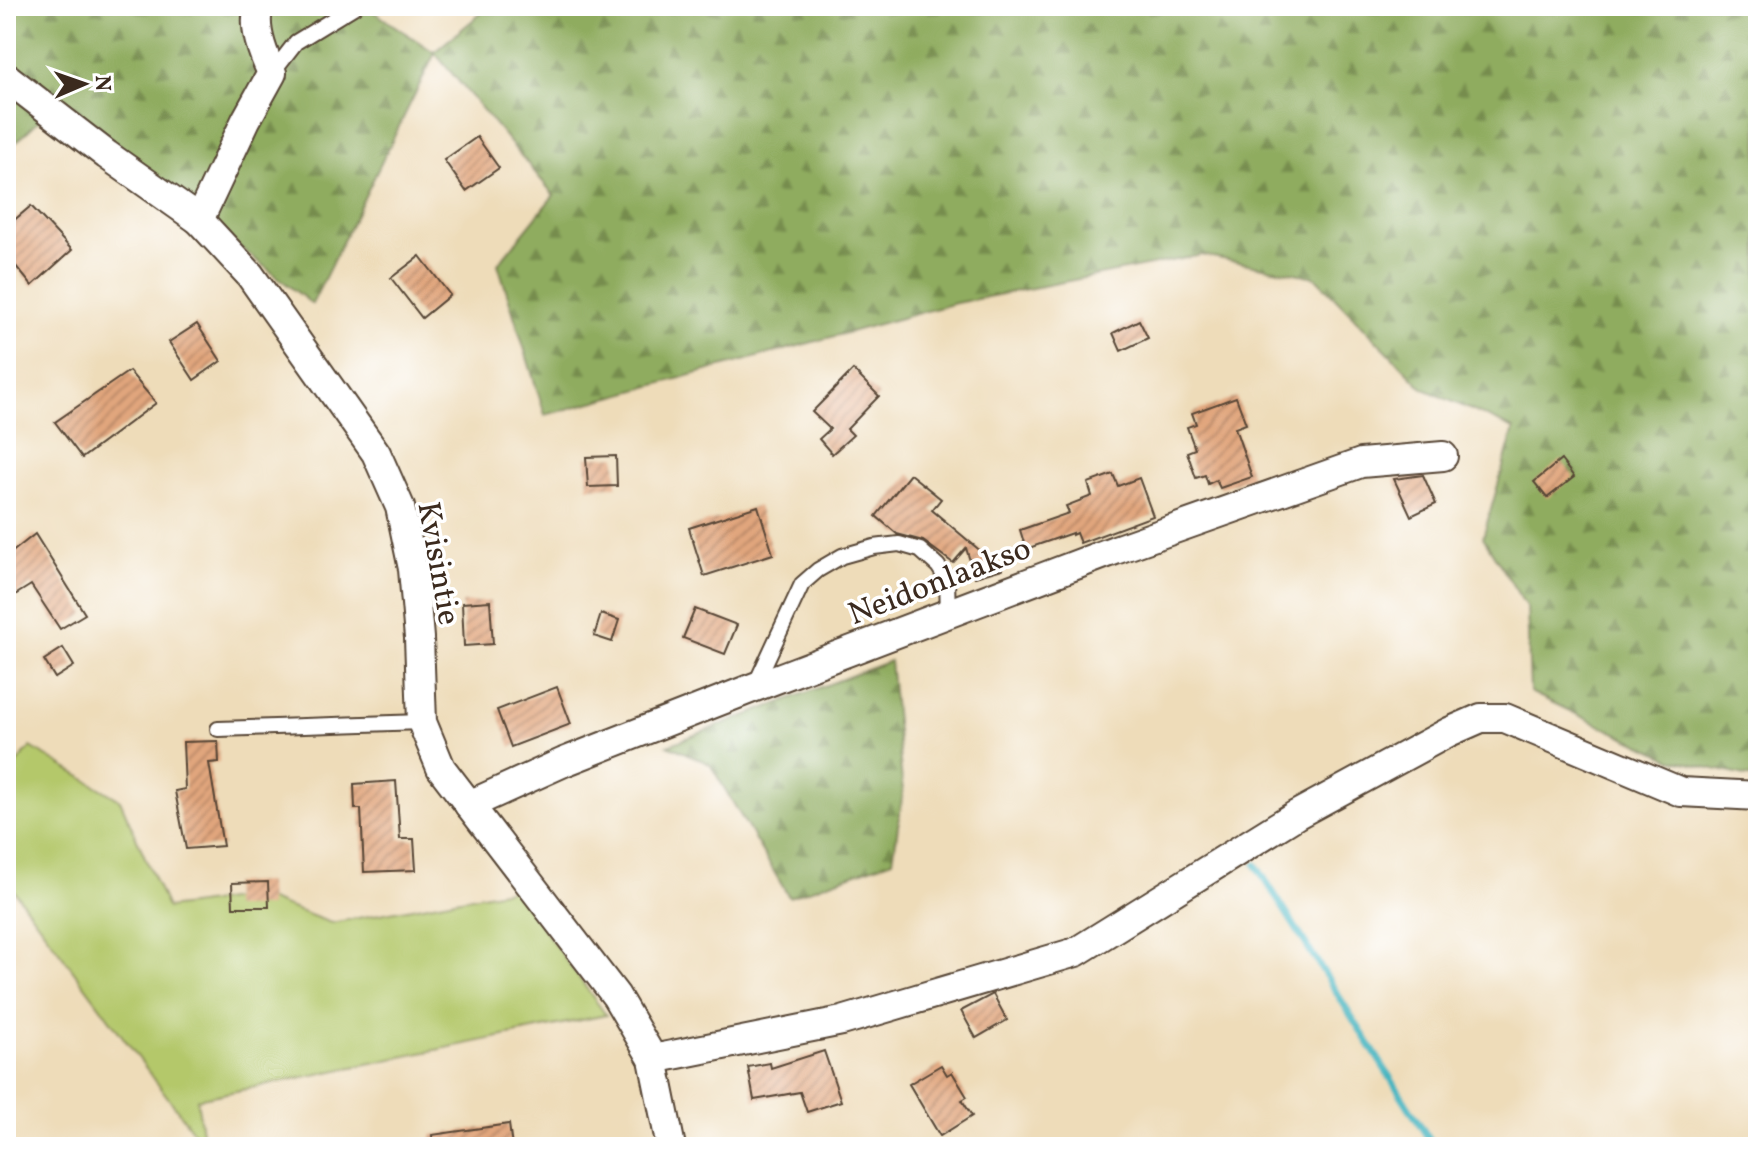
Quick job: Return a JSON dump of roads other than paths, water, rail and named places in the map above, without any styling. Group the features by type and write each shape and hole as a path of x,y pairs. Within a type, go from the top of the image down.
{"street":[{"path":"199,220 272,73 261,51 259,6"},
{"name":"Kvisintie","path":"6,77 199,220 250,275 376,453 400,507 413,569 422,722 441,768 616,996 653,1059 671,1147"},
{"name":"Neidonlaakso","path":"469,805 564,762 1115,550 1361,463 1443,456"},
{"path":"653,1059 842,1021 1076,952 1296,815 1449,732 1481,718 1505,718 1681,792 1758,796"}],"lane":[{"path":"272,73 296,42 355,6"},
{"path":"755,687 802,584 842,556 899,544 920,550 938,566 947,580 948,613"},
{"path":"218,729 422,722"}],"waterway":[{"path":"1256,865 1434,1147"}]}
